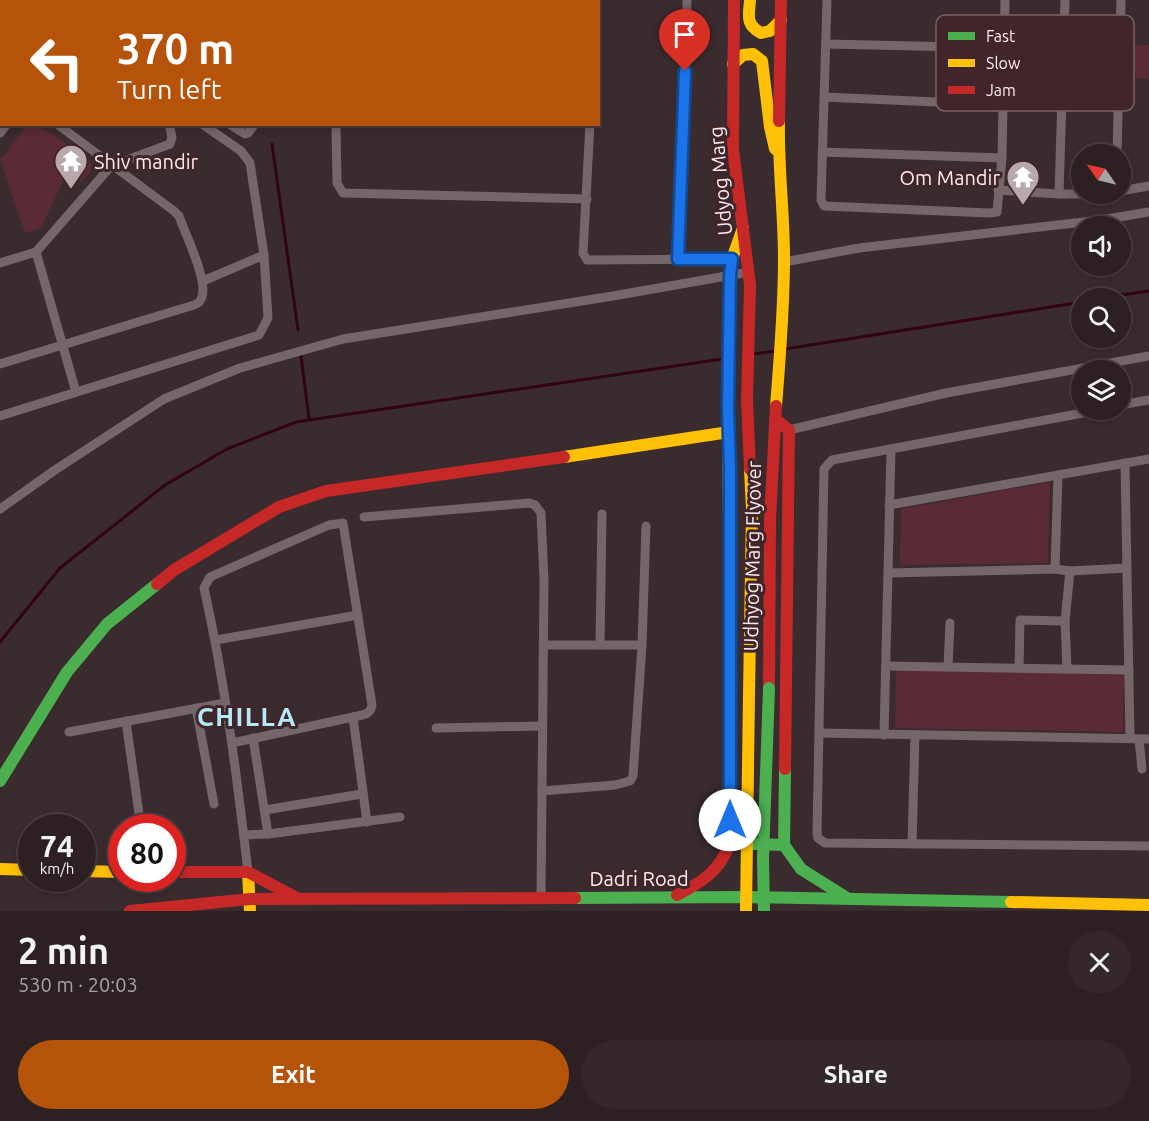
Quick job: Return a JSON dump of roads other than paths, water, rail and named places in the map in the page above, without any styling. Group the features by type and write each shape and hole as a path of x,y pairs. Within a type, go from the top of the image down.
{"main road":[{"name":"Udyog Marg","path":"734,0 733,150 750,285 747,400"},
{"path":"750,0 749,22 754,29 761,33 770,31 781,20"},
{"path":"778,161 781,0"},
{"path":"733,64 743,55 753,54 762,61 769,129 778,161 781,184 784,268"},
{"path":"673,897 707,880 725,860 730,843 728,409 730,281 732,259 743,228"},
{"name":"Udhyog Marg Flyover","path":"764,911 775,419 784,268"},
{"name":"Udhyog Marg Flyover","path":"746,911 752,509 747,400"},
{"path":"775,419 789,430 784,845 801,869 848,899"},
{"path":"0,781 68,672 107,624 174,570 279,507 326,491 729,432"},
{"path":"730,843 784,845"},
{"path":"0,869 18,870"},
{"path":"186,872 248,872 292,903"},
{"path":"248,872 250,905"},
{"name":"Dadri Road","path":"130,911 292,903 673,897 1149,905"},
{"path":"788,911 792,907 810,903 815,898"}],"street":[{"path":"678,259 687,0"},
{"path":"827,0 821,200 827,208 997,212 1002,158 1003,111"},
{"path":"1005,0 1005,15"},
{"path":"1065,0 1065,15"},
{"path":"1121,0 1121,15"},
{"path":"826,44 936,46"},
{"path":"824,97 936,102"},
{"path":"1059,194 1062,111"},
{"path":"1117,144 1118,111"},
{"path":"0,364 194,305 203,295 203,281 179,216 169,206 111,166 60,126"},
{"path":"0,263 36,252 111,166 170,144 172,137 169,126"},
{"path":"0,416 259,335 268,318 264,255 248,159 241,151 205,126"},
{"path":"232,126 245,134 253,126"},
{"path":"336,126 337,183 343,193 587,199"},
{"path":"590,126 583,253 587,260 732,259"},
{"path":"822,152 1002,158"},
{"path":"1131,189 1149,186"},
{"path":"998,190 1071,194"},
{"path":"784,268 859,248 1101,220 1149,212"},
{"path":"36,252 76,392"},
{"path":"203,281 264,255"},
{"path":"0,509 164,399 240,368 343,339 730,281 749,272"},
{"path":"789,430 946,393 1149,356"},
{"path":"1131,403 1149,400"},
{"path":"1071,415 832,460 825,469 818,838 825,843 1149,846"},
{"path":"884,735 891,449"},
{"path":"890,505 1149,459"},
{"path":"1125,463 1129,670 1142,769"},
{"path":"1055,569 1058,475"},
{"path":"364,517 529,503 535,505 542,513 544,580 541,898"},
{"path":"600,645 602,514"},
{"path":"232,743 353,717 369,713 372,708 343,523 329,525 207,580 204,588 216,640 232,743 248,872"},
{"path":"542,791 623,784 632,779 642,645 645,526"},
{"path":"888,573 1055,569 1070,571 1127,568"},
{"path":"1067,669 1065,621 1070,571"},
{"path":"216,640 358,615"},
{"path":"1019,668 1020,620 1065,621"},
{"path":"948,667 950,623"},
{"path":"543,645 642,645"},
{"path":"886,666 1129,670"},
{"path":"69,732 225,703"},
{"path":"196,708 214,804"},
{"path":"353,717 367,822"},
{"path":"126,721 139,814"},
{"path":"436,728 543,726"},
{"path":"819,733 1139,738"},
{"path":"912,844 915,735"},
{"path":"253,738 268,834"},
{"path":"265,810 362,794"},
{"path":"244,835 400,817"}],"waterway":[{"path":"272,144 298,330"},
{"path":"1131,294 1149,291"},
{"path":"785,349 1071,304"},
{"path":"752,354 775,351"},
{"path":"301,356 309,418"},
{"path":"0,642 60,568 165,485 227,449 296,422 722,359"}],"place":[{"name":"Shiv mandir","path":"71,190"},
{"name":"Om Mandir","path":"1023,206"}],"district":[{"name":"CHILLA","path":"247,716"}]}
